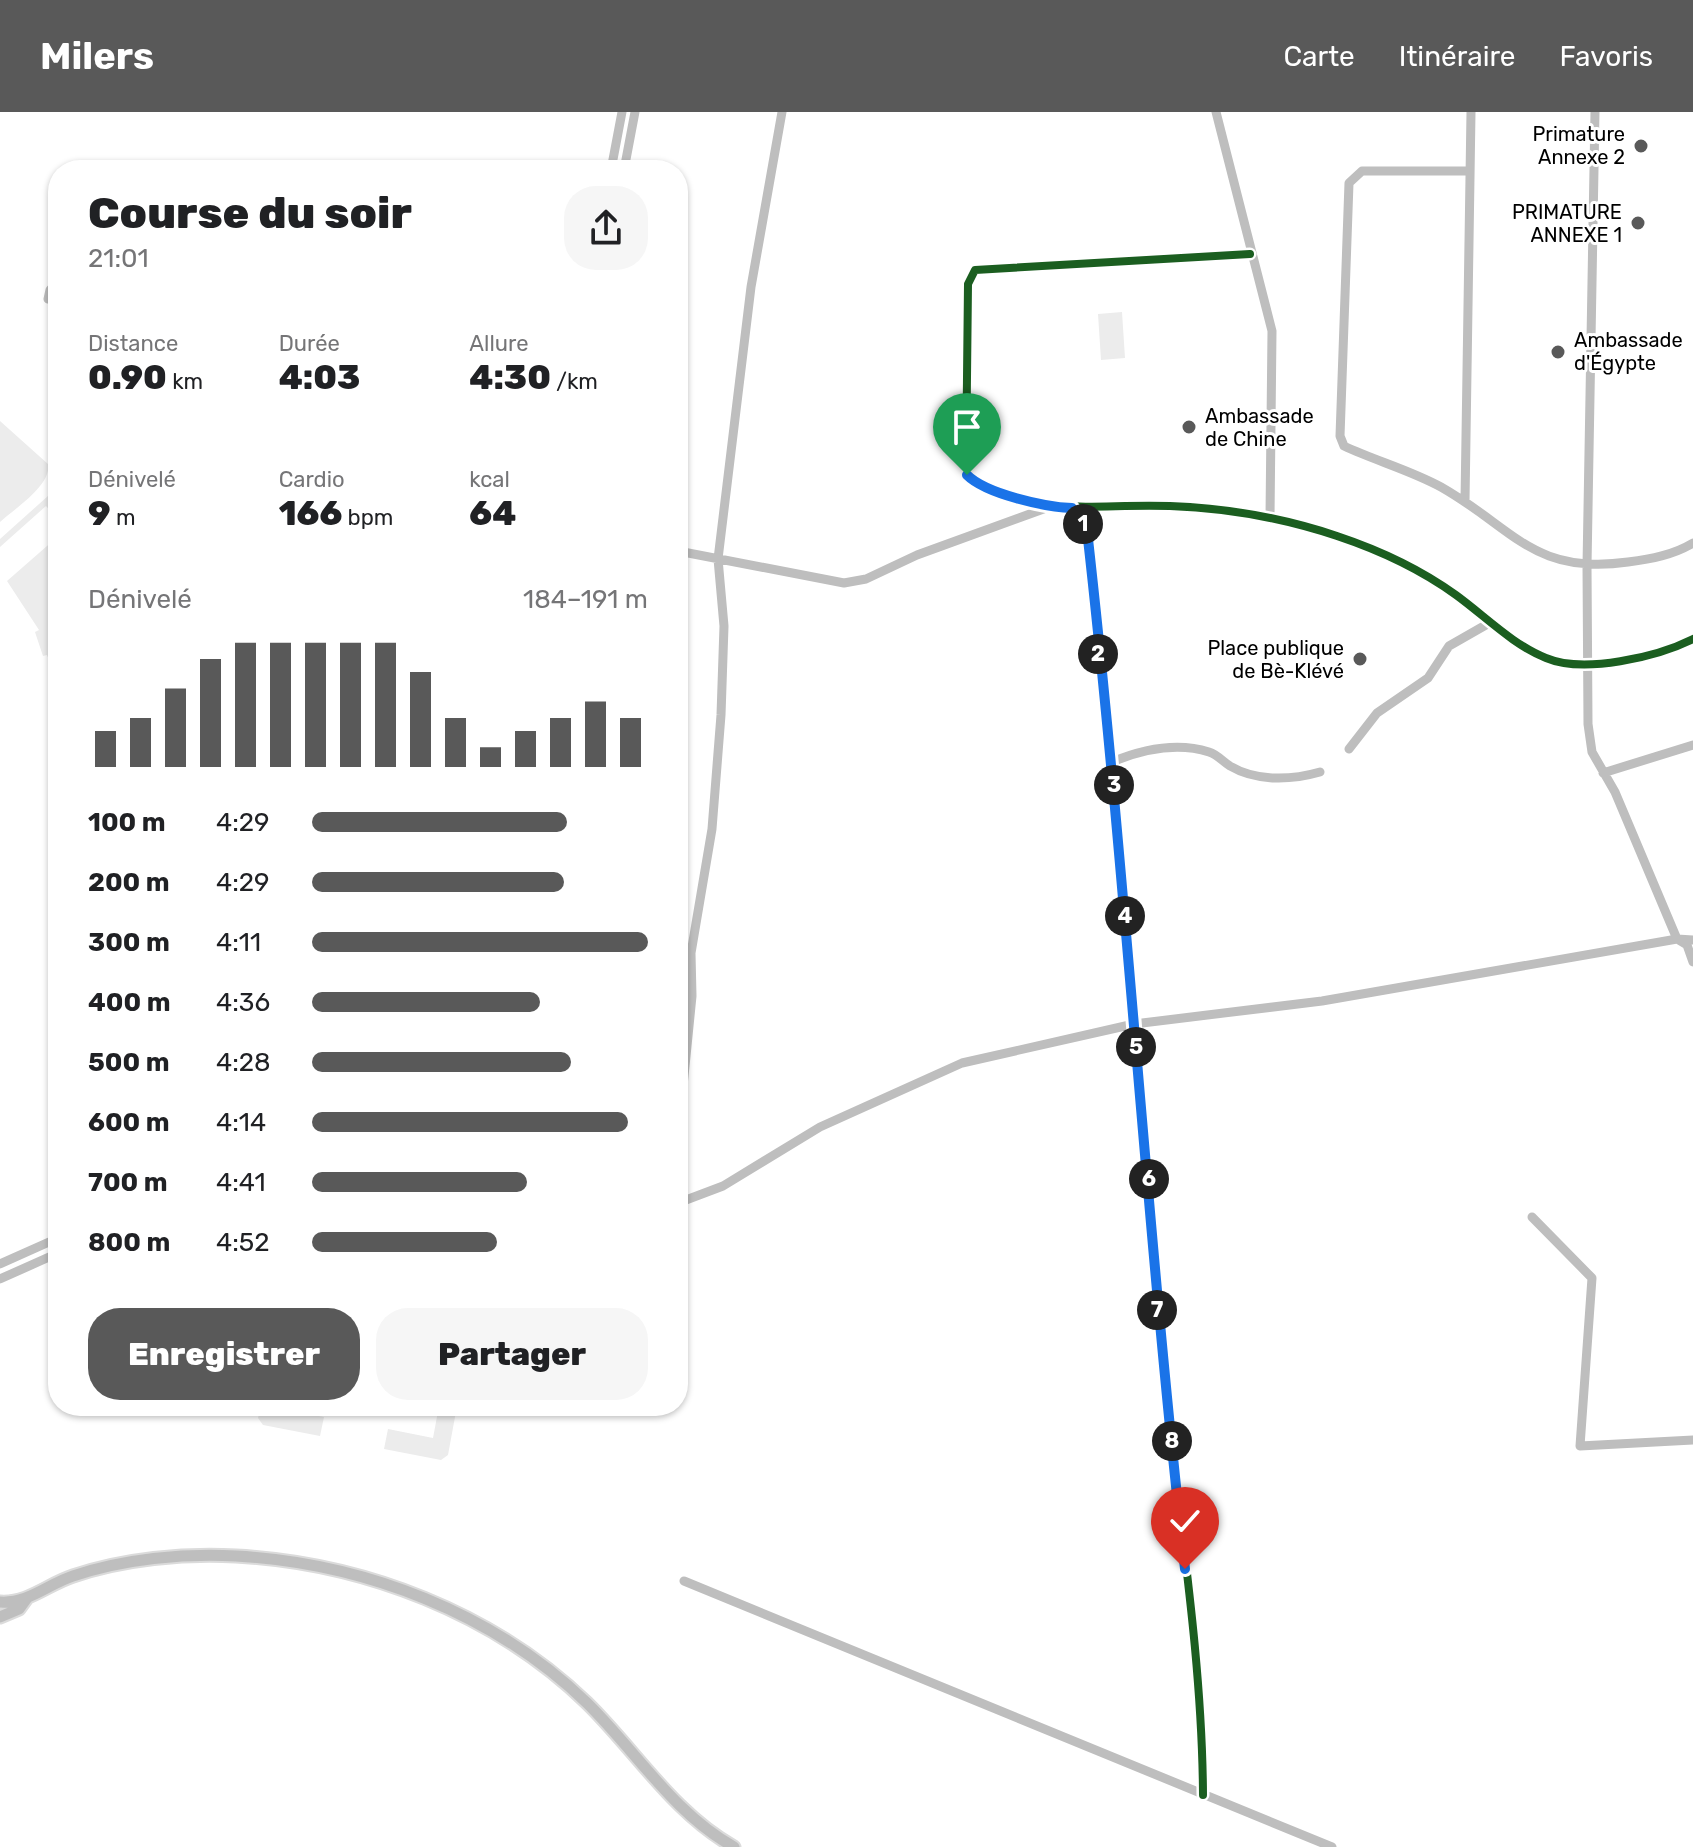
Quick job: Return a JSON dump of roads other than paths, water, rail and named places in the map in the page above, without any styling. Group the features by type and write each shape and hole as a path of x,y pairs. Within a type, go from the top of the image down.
{"main road":[{"path":"0,1602 27,1598 72,1576 124,1563 234,1556 314,1565 385,1584 478,1623 533,1658 588,1704 681,1808 734,1847"},
{"path":"0,1617 19,1609 27,1598"}],"street":[{"path":"613,160 622,112"},
{"path":"626,160 635,112"},
{"path":"688,1036 692,996 691,953 712,829 721,715 724,626 718,559 751,287 782,112"},
{"path":"1216,112 1272,331 1270,517"},
{"path":"1465,501 1471,112"},
{"path":"1595,112 1587,566 1588,724 1592,752 1677,939 1687,945 1693,962"},
{"path":"1468,171 1362,171 1349,183 1340,436 1344,446 1406,470 1465,501 1536,552 1565,564 1587,566 1665,556 1693,543"},
{"path":"1250,254 979,268 972,272 968,284 967,475 995,490 1049,507 1168,506 1270,517 1384,554 1423,573 1545,658 1586,666 1643,655 1693,639"},
{"path":"688,553 844,583 866,579 917,555 1049,507"},
{"path":"1072,508 1087,530 1112,762 1160,1345 1203,1730 1203,1795"},
{"path":"1349,749 1377,713 1428,678 1449,646 1491,622"},
{"path":"1603,773 1693,745"},
{"path":"1112,762 1131,753 1166,747 1206,751 1231,767 1260,776 1292,780 1320,772"},
{"path":"688,1199 723,1186 794,1142 871,1102 962,1063 1134,1024 1322,1001 1677,939 1693,940"},
{"path":"1532,1217 1592,1278 1580,1446 1693,1440"},
{"path":"0,1264 48,1242"},
{"path":"0,1279 48,1257"},
{"path":"684,1581 1332,1847"}],"place":[{"name":"Primature Annexe 2","path":"1641,146"},
{"name":"PRIMATURE ANNEXE 1","path":"1638,223"},
{"name":"Ambassade d'Égypte","path":"1558,352"},
{"name":"Ambassade de Chine","path":"1189,427"},
{"name":"Place publique de Bè-Klévé","path":"1360,659"}]}
